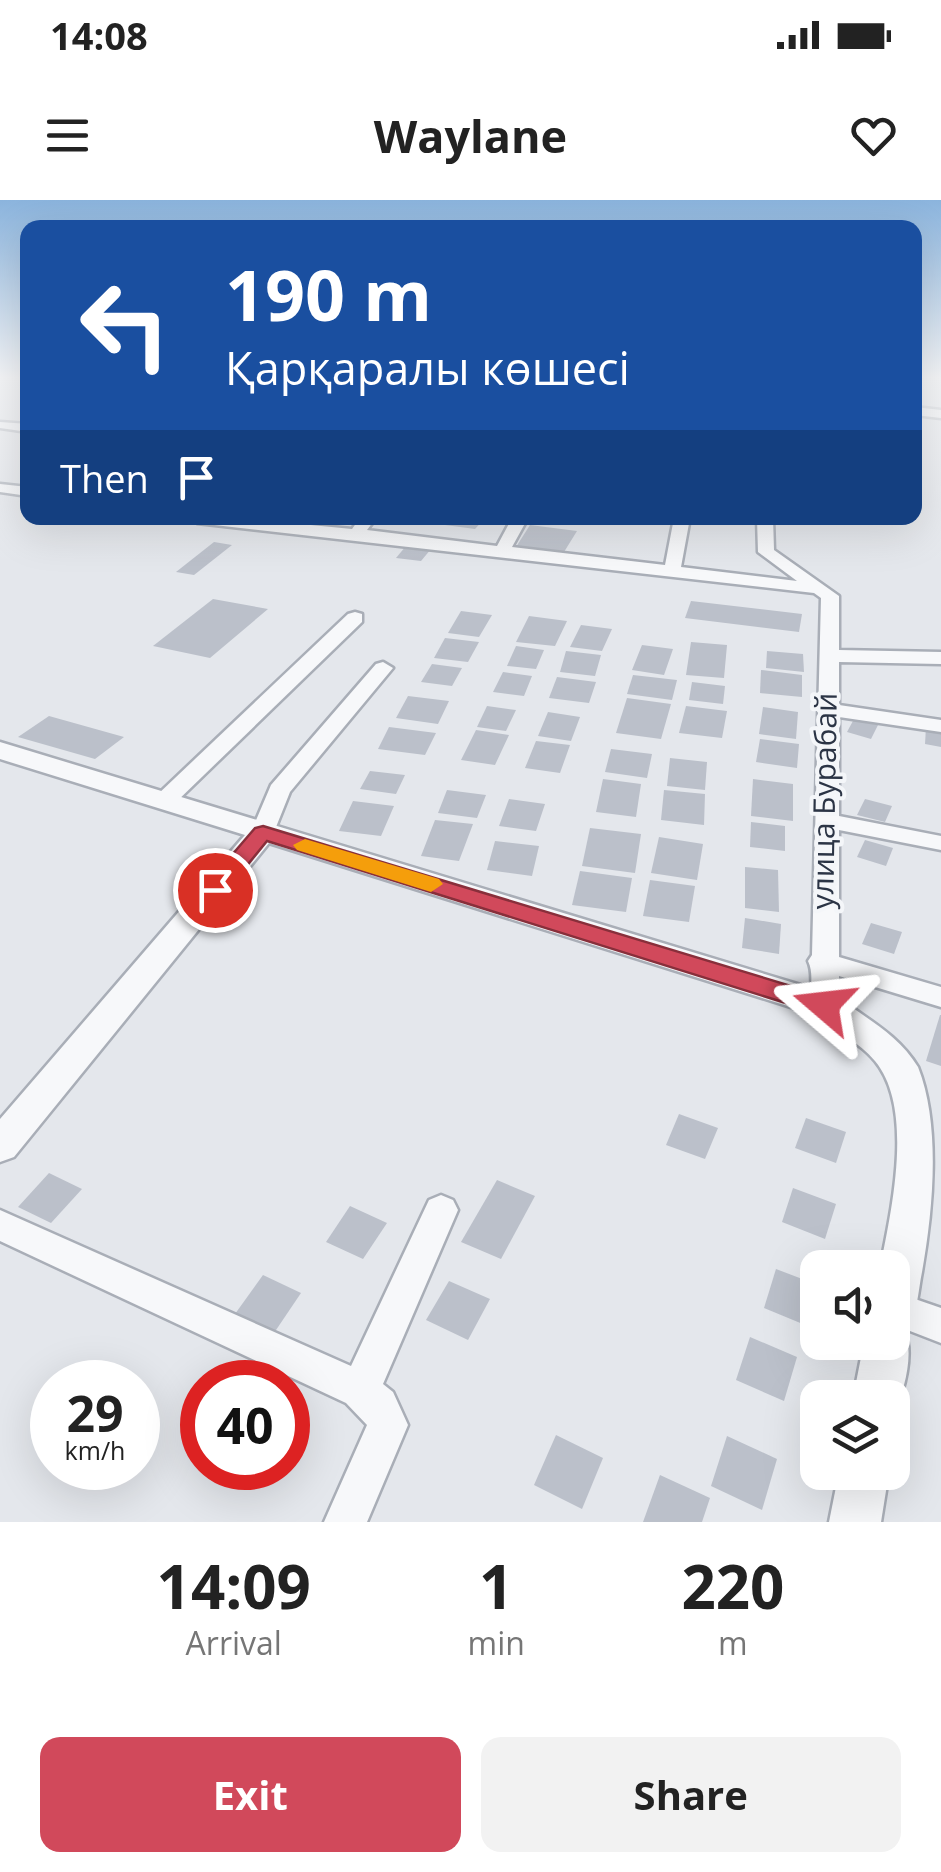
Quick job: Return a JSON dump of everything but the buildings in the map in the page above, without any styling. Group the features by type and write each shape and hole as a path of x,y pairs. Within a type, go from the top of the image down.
{"street":[{"path":"267,525 503,550 826,593"},
{"path":"356,534 363,525"},
{"path":"503,550 516,525"},
{"path":"672,571 681,525"},
{"path":"765,525 766,552 826,593"},
{"name":"улица Бурабай","path":"824,1005 826,593"},
{"path":"164,802 355,618"},
{"path":"828,656 941,658"},
{"path":"0,1146 263,832 279,790 383,668"},
{"path":"827,709 941,726"},
{"path":"0,750 824,1005 889,1052 913,1097 930,1148 907,1250"},
{"path":"825,820 941,843"},
{"path":"822,961 941,996"},
{"path":"360,1390 441,1210"},
{"path":"0,1226 360,1390 378,1406 388,1425 345,1522"},
{"path":"910,1316 941,1326"},
{"path":"854,1522 860,1490"}],"slow traffic":[{"path":"305,845 431,884"}],"route":[{"path":"215,890 263,832 824,1005"}]}
